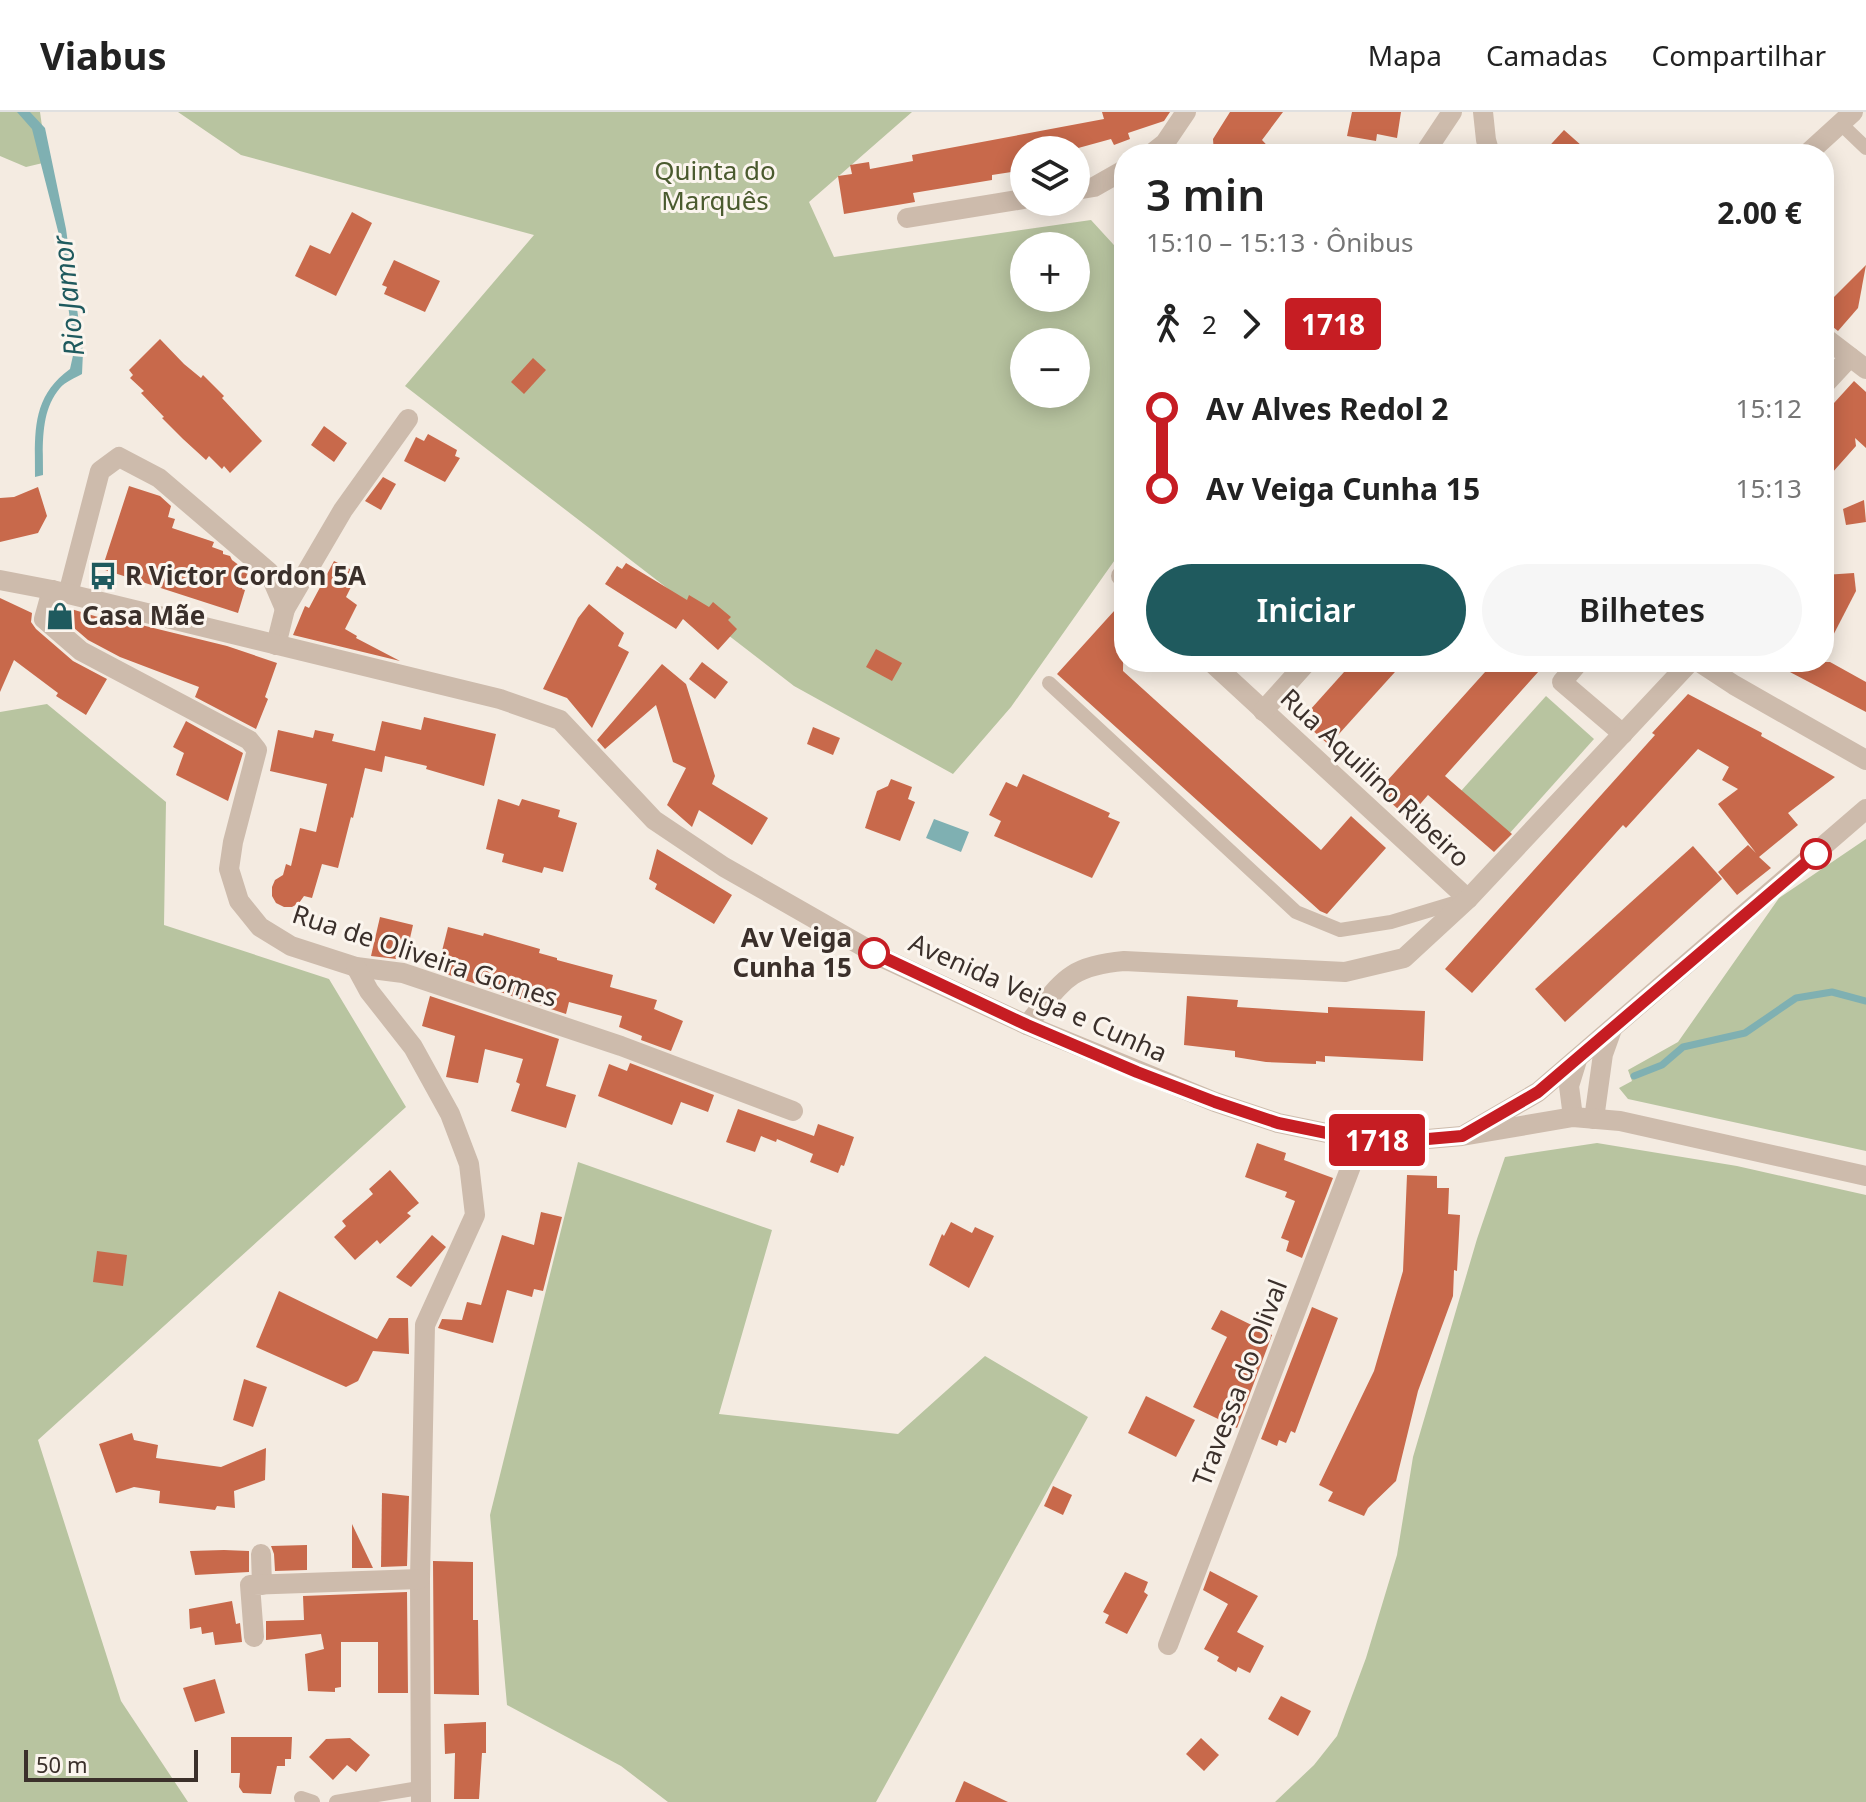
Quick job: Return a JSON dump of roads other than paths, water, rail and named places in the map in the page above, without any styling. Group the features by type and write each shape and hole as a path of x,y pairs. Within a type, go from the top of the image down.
{"street":[{"path":"1167,144 1186,112"},
{"path":"1431,144 1452,112"},
{"path":"1483,112 1487,144"},
{"path":"1818,144 1847,118"},
{"path":"1090,188 1114,176"},
{"path":"907,218 1010,201"},
{"path":"1834,345 1858,363 1834,379"},
{"path":"276,645 285,609 343,510 408,419"},
{"path":"60,592 100,471 119,457 159,478 269,572 285,609"},
{"name":"Avenida Veiga e Cunha","path":"0,580 500,699 560,720 654,820 724,867 885,959 1027,1025 1215,1102 1278,1123 1361,1140 1405,1141 1462,1136 1538,1092 1866,809"},
{"name":"Rua de Oliveira Gomes","path":"60,592 44,619 81,651 249,740 257,750 229,869 239,901 260,927 291,946 356,967 403,973 621,1046 793,1111"},
{"name":"Rua Aquilino Ribeiro","path":"1222,672 1468,899"},
{"path":"1263,711 1298,672"},
{"path":"1570,672 1562,682 1623,734"},
{"path":"1027,1025 1066,979 1079,969 1095,963 1124,961 1345,972 1404,958 1468,899 1681,672"},
{"path":"1714,672 1866,760"},
{"path":"356,967 369,991 413,1047 450,1114 469,1164 475,1215 425,1325 420,1795"},
{"path":"1594,1119 1603,1054 1612,1029"},
{"path":"1573,1117 1569,1086 1578,1056"},
{"path":"1462,1136 1573,1117 1620,1121 1866,1176"},
{"name":"Travessa do Olival","path":"1168,1645 1361,1140"},
{"path":"261,1554 262,1585"},
{"path":"254,1637 250,1585 420,1579"}],"lane":[{"path":"1847,118 1866,148"},
{"path":"1049,683 1296,912 1340,930 1391,922 1468,899"},
{"path":"336,1802 420,1795"}],"water":[{"name":"Rio Jamor","path":"17,112 30,112 45,128 66,229 83,352 82,374 62,386 49,407 44,429 43,475 35,477 36,431 42,404 57,380 70,369 74,351 59,235 32,129"},
{"path":"934,819 969,832 961,852 926,838"}],"waterway":[{"path":"1634,1076 1662,1065 1683,1047 1745,1033 1796,998 1832,992 1866,1001"}],"place":[{"name":"R Victor Cordon 5A","path":"103,576"},
{"name":"Casa Mãe","path":"60,616"},
{"name":"Av Veiga Cunha 15","path":"874,953"}],"park label":[{"name":"Quinta do Marquês","path":"715,186"}]}
